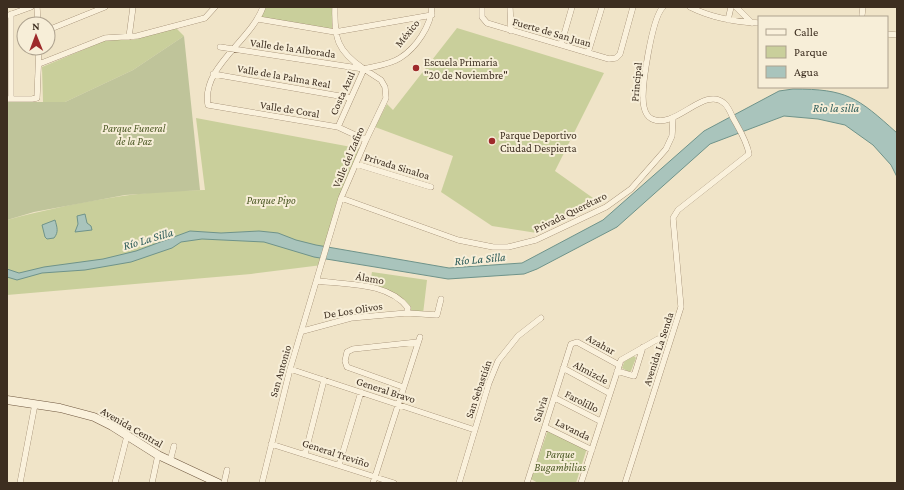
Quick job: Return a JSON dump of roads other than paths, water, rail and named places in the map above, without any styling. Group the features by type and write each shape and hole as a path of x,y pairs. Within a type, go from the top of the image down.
{"main road":[{"name":"Avenida Central","path":"7,400 67,410 94,417 158,455 218,483"}],"street":[{"path":"31,7 9,15 9,99 37,98 39,56"},
{"path":"56,27 105,7"},
{"path":"129,37 133,7"},
{"path":"39,64 105,38 129,37 172,28 205,18 215,7"},
{"path":"213,74 258,19 263,7"},
{"name":"Costa Azul","path":"335,7 335,32 338,44 344,52 364,69 338,127"},
{"name":"México","path":"364,69 400,58 408,51 428,25 432,15 432,7"},
{"name":"Fuerte de San Juan","path":"482,7 483,20 511,31 609,59 616,58 620,54 633,7"},
{"path":"510,7 511,31"},
{"path":"561,45 572,7"},
{"path":"588,53 602,7"},
{"name":"Principal","path":"663,7 656,18 650,44 644,106 648,116 653,120 661,121 673,118 706,100 716,100 725,104 741,132 748,152 678,210 673,218"},
{"path":"690,7 715,17 758,23"},
{"path":"728,20 731,7"},
{"path":"736,7 752,23"},
{"path":"862,7 862,15"},
{"path":"258,19 335,32 432,15"},
{"name":"Valle de la Alborada","path":"220,47 364,69"},
{"path":"364,69 377,75 380,65"},
{"name":"Valle de la Palma Real","path":"213,74 351,98"},
{"name":"Valle de Coral","path":"213,74 208,86 208,105 338,127 366,140"},
{"name":"Valle del Zafiro","path":"322,265 342,198 366,140 386,98 385,87 377,75"},
{"name":"Privada Querétaro","path":"342,198 458,240 493,247 508,247 536,240 606,208 631,189 666,149 672,136 673,118"},
{"name":"Privada Sinaloa","path":"356,164 432,187"},
{"name":"Avenida La Senda","path":"625,483 681,307 673,218"},
{"name":"San Antonio","path":"262,483 290,369 322,265"},
{"name":"Álamo","path":"318,281 385,290 408,308 407,313"},
{"name":"De Los Olivos","path":"302,331 352,318 407,313 437,315 442,299"},
{"name":"San Sebastián","path":"459,483 489,383 498,361 518,336 541,318"},
{"path":"581,483 618,368 626,356 658,339"},
{"path":"373,483 397,404 403,387 419,340 353,349 347,352 345,361 347,367 403,387"},
{"name":"Azahar","path":"574,342 577,342 618,368 634,376 642,347"},
{"name":"Salvia","path":"528,483 563,368 571,344 574,342"},
{"name":"Almizcle","path":"563,368 609,393"},
{"name":"General Bravo","path":"290,369 475,430"},
{"path":"305,454 324,380"},
{"path":"339,465 361,392"},
{"name":"Farolillo","path":"555,398 600,421"},
{"path":"20,483 35,404"},
{"name":"Lavanda","path":"545,426 592,450"},
{"path":"115,483 127,436"},
{"name":"General Treviño","path":"271,444 394,483"},
{"path":"170,461 174,446"},
{"path":"152,483 158,455"},
{"path":"224,483 227,470"}],"water":[{"name":"Rio la silla","path":"811,89 839,93 861,103 883,121 897,133 897,177 891,165 873,145 845,125 818,119 784,116 710,144 617,227 537,269 524,274 448,279 314,257 264,242 202,239 181,242 172,248 131,262 85,270 42,273 17,280 7,277 7,269 19,273 44,267 103,259 136,251 190,231 221,233 259,231 278,233 296,240 316,245 449,268 522,263 603,220 704,131 779,91"},
{"path":"85,214 87,223 91,226 92,230 75,232 78,224 77,216"},
{"path":"55,220 57,234 54,238 47,239 45,237 42,225"}],"place":[{"name":"Escuela Primaria \"20 de Noviembre\"","path":"416,68"},
{"name":"Parque Deportivo Ciudad Despierta","path":"492,141"}],"park label":[{"name":"Parque Funeral de la Paz","path":"134,134"},
{"name":"Parque Pipo","path":"271,200"},
{"name":"Parque Bugambilias","path":"560,460"}],"water label":[{"name":"Río La Silla","path":"148,239"},
{"name":"Río La Silla","path":"480,259"}]}
